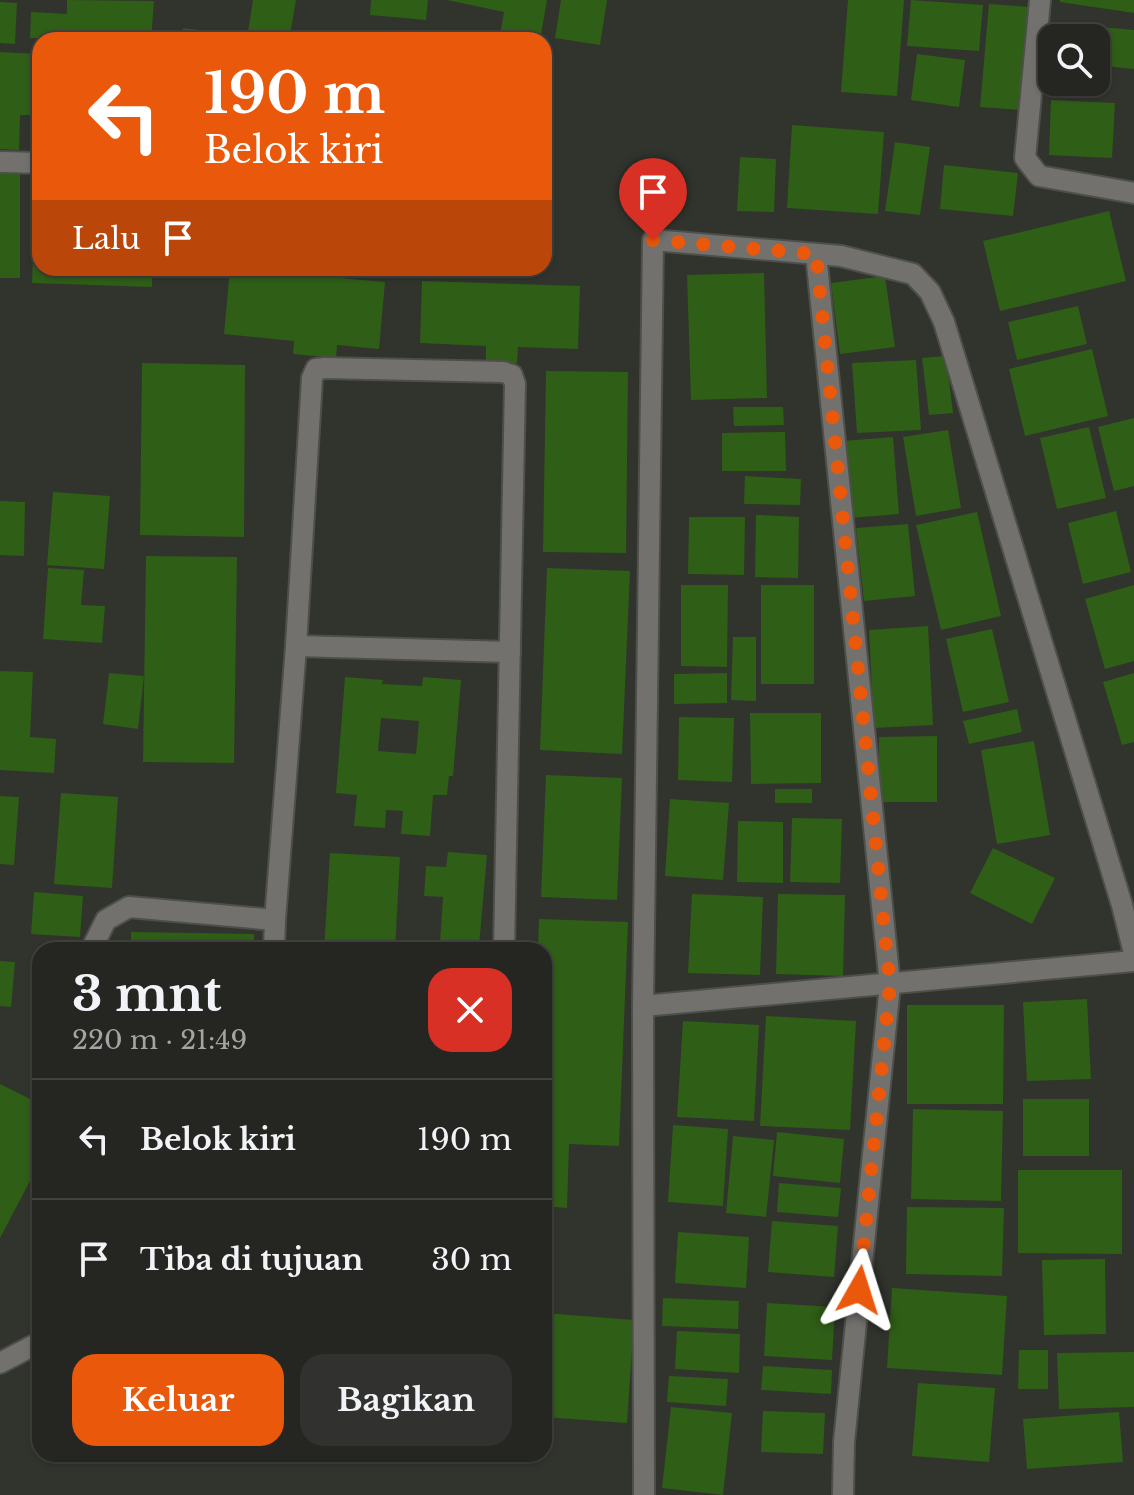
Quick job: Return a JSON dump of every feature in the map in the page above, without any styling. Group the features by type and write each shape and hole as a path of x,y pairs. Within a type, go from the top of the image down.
{"street":[{"path":"1040,0 1025,158 1039,176 1134,193"},
{"path":"0,162 32,163"},
{"path":"644,1495 643,1006 653,240 841,256 913,274 930,292 944,322 1134,953"},
{"path":"816,254 890,985 845,1426 843,1495"},
{"path":"274,942 312,378 316,369 503,372 512,375 515,384 504,942"},
{"path":"296,646 510,652"},
{"path":"95,942 106,920 129,907 275,920"},
{"path":"643,1006 1134,961"},
{"path":"0,1363 32,1346"}],"building":[{"path":"67,0 154,1 152,32 32,32 30,38 31,12 67,14"},
{"path":"253,0 296,0 290,32 248,32"},
{"path":"371,0 428,0 426,20 370,15"},
{"path":"447,0 547,0 541,32 501,32 504,12"},
{"path":"561,0 607,0 600,45 555,38"},
{"path":"848,0 904,0 897,96 841,92"},
{"path":"911,0 983,5 979,51 907,46"},
{"path":"1134,0 1134,13 1060,2"},
{"path":"0,2 17,3 15,44 0,43"},
{"path":"989,4 1031,7 1022,110 980,107"},
{"path":"183,28 216,32 183,32"},
{"path":"1110,28 1134,30 1134,69 1110,66"},
{"path":"0,52 32,54 32,115 20,115 19,150 0,149"},
{"path":"917,54 965,60 959,107 911,100"},
{"path":"1051,100 1115,103 1112,158 1049,155"},
{"path":"792,125 884,132 878,214 787,208"},
{"path":"895,142 930,147 920,215 885,211"},
{"path":"740,157 776,159 774,212 737,211"},
{"path":"944,165 1018,173 1013,216 940,209"},
{"path":"0,168 20,168 20,278 0,278"},
{"path":"1109,211 1126,281 1000,311 983,241"},
{"path":"764,273 767,398 691,400 687,275"},
{"path":"32,276 152,276 152,287 32,283"},
{"path":"229,276 319,276 385,282 379,349 337,345 336,358 293,354 294,341 224,334"},
{"path":"885,276 895,347 840,354 831,283"},
{"path":"422,281 580,286 578,349 518,347 517,363 486,362 486,346 420,343"},
{"path":"1078,306 1087,344 1017,360 1008,322"},
{"path":"1092,349 1108,416 1025,436 1009,369"},
{"path":"946,356 953,413 929,415 922,358"},
{"path":"916,360 921,430 857,433 852,363"},
{"path":"142,363 245,365 244,537 140,535"},
{"path":"546,371 628,372 626,553 543,552"},
{"path":"733,407 783,407 784,425 734,426"},
{"path":"1134,418 1134,486 1114,491 1098,427"},
{"path":"1089,427 1106,498 1057,509 1040,438"},
{"path":"948,430 961,508 916,516 903,437"},
{"path":"785,432 786,471 722,471 722,433"},
{"path":"893,437 899,514 850,518 843,441"},
{"path":"745,476 801,479 800,505 744,504"},
{"path":"53,492 110,496 104,569 47,565"},
{"path":"0,501 25,502 24,556 0,555"},
{"path":"1116,511 1131,572 1083,584 1068,523"},
{"path":"977,512 1001,616 941,630 916,525"},
{"path":"756,515 799,517 798,578 755,577"},
{"path":"689,517 745,517 744,575 688,574"},
{"path":"908,524 915,596 864,601 856,528"},
{"path":"146,556 237,557 234,763 143,762"},
{"path":"48,568 84,570 81,605 105,606 102,643 43,639"},
{"path":"547,568 630,571 622,754 540,750"},
{"path":"681,585 728,585 727,667 681,666"},
{"path":"761,585 814,585 814,684 761,684"},
{"path":"1134,585 1134,661 1105,669 1085,599"},
{"path":"928,626 933,725 874,728 869,630"},
{"path":"992,629 1009,702 963,712 946,639"},
{"path":"733,637 756,637 756,701 731,700"},
{"path":"0,671 33,672 30,737 56,739 54,773 0,770"},
{"path":"109,673 144,676 138,729 103,724"},
{"path":"727,673 727,703 674,704 674,674"},
{"path":"1134,673 1134,742 1122,745 1103,682"},
{"path":"345,677 383,680 382,684 422,686 423,677 461,680 453,776 449,776 447,795 433,795 430,836 401,834 403,811 386,810 385,828 354,826 357,795 336,793","holes":["381,718 419,721 416,754 378,751"]},
{"path":"1017,709 1022,732 969,744 963,721"},
{"path":"750,713 821,713 821,783 751,784"},
{"path":"679,717 734,718 732,782 678,780"},
{"path":"937,736 937,802 879,802 879,737"},
{"path":"1034,741 1050,835 997,844 981,750"},
{"path":"546,775 622,778 617,900 541,897"},
{"path":"775,789 812,789 812,803 775,803"},
{"path":"61,793 118,797 112,888 54,884"},
{"path":"0,796 19,797 14,865 0,864"},
{"path":"670,799 729,803 723,880 665,876"},
{"path":"792,818 842,819 840,883 790,882"},
{"path":"738,821 783,822 783,883 737,882"},
{"path":"993,848 1055,878 1032,924 970,893"},
{"path":"448,852 487,855 479,942 440,942 443,897 424,896 426,866 446,867"},
{"path":"330,853 400,857 395,942 324,942"},
{"path":"34,892 83,896 80,937 31,934"},
{"path":"692,894 763,897 760,975 688,973"},
{"path":"778,894 845,895 843,976 776,974"},
{"path":"539,919 628,922 619,1146 569,1144 567,1208 552,1207 552,942 538,942"},
{"path":"131,932 254,934 254,942 131,942"},
{"path":"0,961 15,962 11,1007 0,1006"},
{"path":"1087,999 1091,1079 1027,1081 1023,1002"},
{"path":"907,1005 1004,1005 1003,1104 907,1104"},
{"path":"766,1016 856,1021 850,1130 760,1126"},
{"path":"683,1021 759,1025 754,1121 677,1117"},
{"path":"0,1084 32,1100 32,1177 0,1238"},
{"path":"1023,1099 1089,1099 1089,1156 1023,1156"},
{"path":"913,1109 1003,1111 1001,1201 911,1199"},
{"path":"673,1125 728,1129 723,1206 668,1202"},
{"path":"777,1132 844,1139 840,1183 773,1176"},
{"path":"733,1136 774,1140 766,1217 726,1213"},
{"path":"1018,1170 1122,1170 1122,1254 1018,1253"},
{"path":"779,1183 841,1188 838,1217 777,1212"},
{"path":"907,1207 1004,1208 1002,1276 906,1274"},
{"path":"772,1221 838,1226 834,1277 768,1272"},
{"path":"678,1232 749,1237 746,1288 675,1283"},
{"path":"1105,1259 1106,1334 1044,1335 1042,1260"},
{"path":"892,1288 1007,1296 1002,1375 887,1368"},
{"path":"663,1298 739,1301 738,1329 662,1326"},
{"path":"767,1303 835,1307 832,1360 764,1356"},
{"path":"552,1314 634,1320 627,1423 552,1418"},
{"path":"677,1331 740,1334 739,1373 675,1369"},
{"path":"1019,1350 1048,1350 1048,1389 1018,1389"},
{"path":"1134,1352 1134,1407 1059,1409 1057,1353"},
{"path":"763,1366 832,1370 831,1394 761,1390"},
{"path":"669,1376 728,1379 726,1406 667,1402"},
{"path":"918,1383 995,1388 989,1462 912,1456"},
{"path":"671,1407 732,1413 723,1495 662,1488"},
{"path":"763,1411 825,1413 823,1454 761,1452"},
{"path":"1119,1412 1123,1462 1027,1469 1023,1419"}],"route":[{"path":"653,240 816,254 890,985 859,1290"}]}
